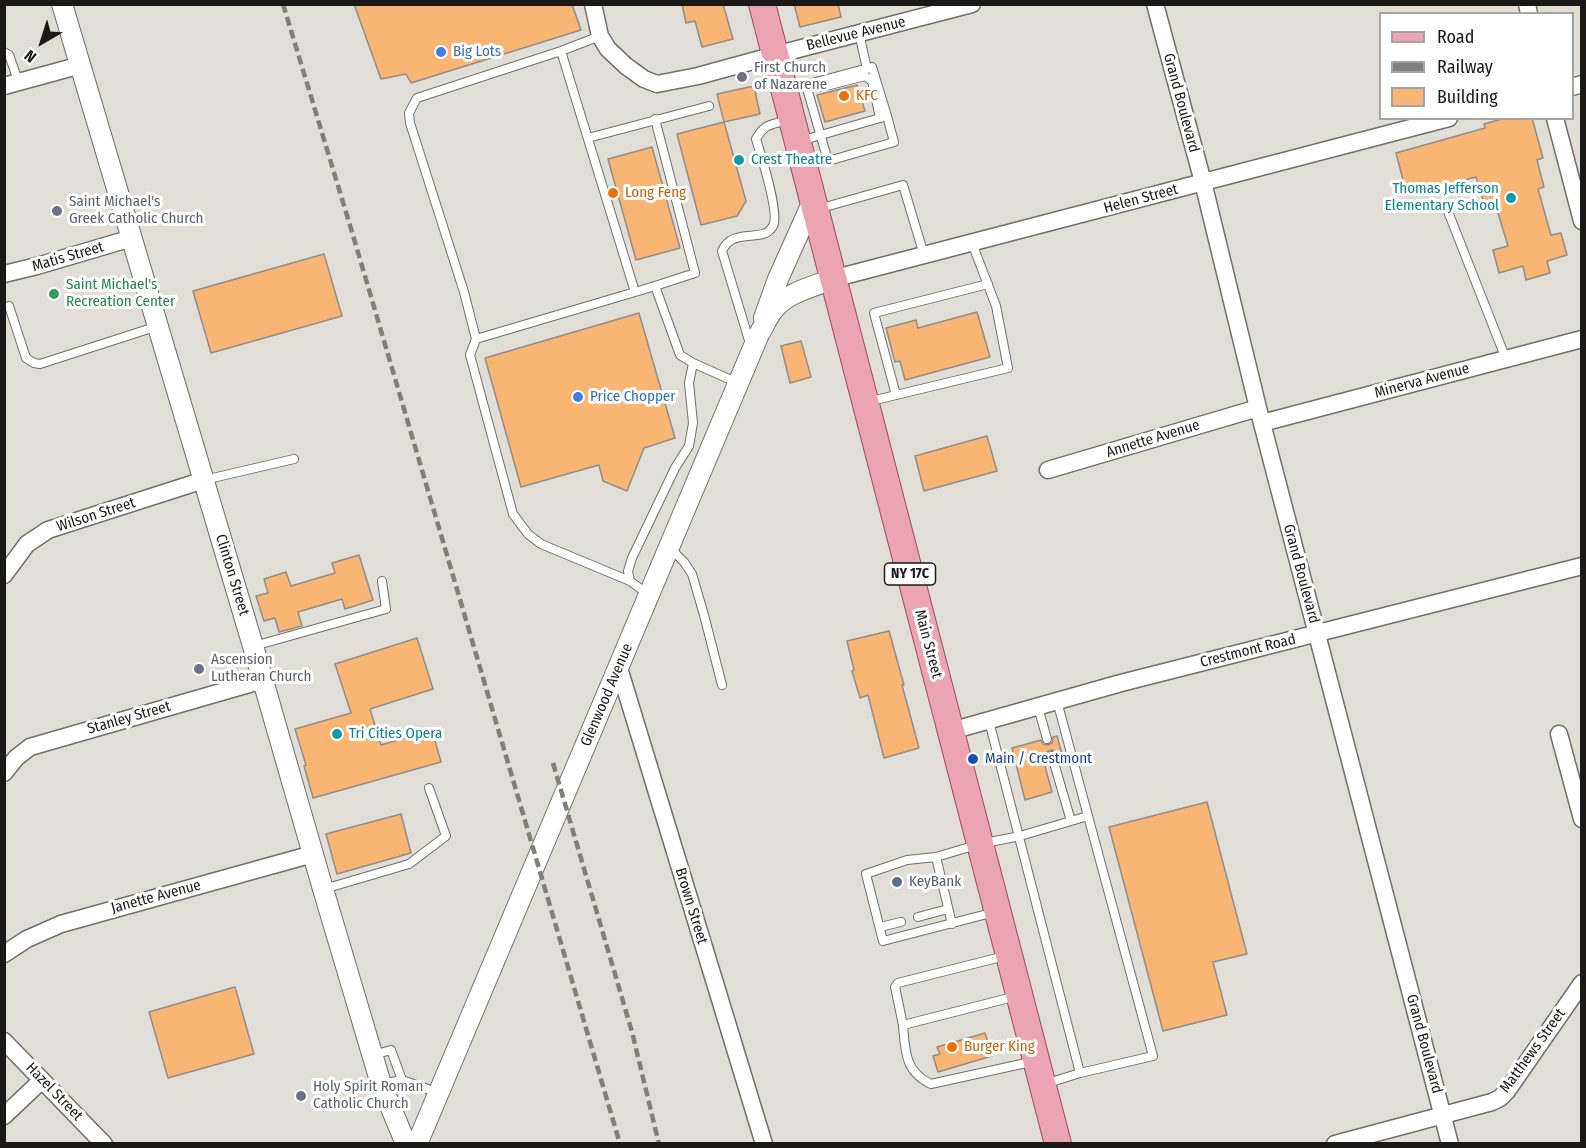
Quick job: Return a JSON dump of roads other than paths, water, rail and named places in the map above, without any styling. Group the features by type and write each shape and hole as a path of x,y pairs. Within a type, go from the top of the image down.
{"main road":[{"name":"Main Street","path":"762,4 775,54 800,87 794,131 1058,1143"}],"street":[{"name":"Clinton Street","path":"62,4 381,1084 406,1143"},
{"path":"593,4 600,36"},
{"name":"Bellevue Avenue","path":"600,36 608,49 626,66 657,84 698,76 972,4"},
{"name":"Grand Boulevard","path":"1155,4 1203,182 1260,416 1450,1143"},
{"path":"11,84 81,65"},
{"name":"Helen Street","path":"832,279 1441,120"},
{"path":"1556,120 1581,221"},
{"path":"756,343 768,302 814,205"},
{"name":"Matis Street","path":"4,274 132,238"},
{"name":"Glenwood Avenue","path":"417,1143 756,343 774,309 784,299 832,279"},
{"name":"Minerva Avenue","path":"1260,416 1506,359 1581,339"},
{"name":"Annette Avenue","path":"1048,470 1260,416"},
{"name":"Wilson Street","path":"4,575 27,544 48,530 204,480"},
{"name":"Crestmont Road","path":"951,731 1121,683 1581,566"},
{"name":"Brown Street","path":"619,668 764,1143"},
{"name":"Stanley Street","path":"4,773 16,758 30,747 263,680"},
{"path":"1559,734 1581,819"},
{"name":"Janette Avenue","path":"4,954 27,939 61,924 313,854"},
{"name":"Matthews Street","path":"1335,1143 1500,1098 1581,983"},
{"name":"Hazel Street","path":"4,1041 104,1143"},
{"path":"4,1116 42,1080"}],"lane":[{"path":"859,33 867,69"},
{"path":"600,36 417,98 409,114 464,292 476,339 470,355 513,514 528,534 541,544 630,581 650,595"},
{"path":"561,51 635,292"},
{"path":"4,52 9,55 11,84"},
{"path":"800,87 872,67 883,117"},
{"path":"866,76 872,81 883,117 894,142 828,161 821,135 800,87 822,87 866,76"},
{"path":"588,138 709,106"},
{"path":"756,343 722,252 725,244 731,239 767,233 773,227 776,218 756,139 767,126 821,135 883,117"},
{"path":"476,339 695,273 655,119"},
{"path":"814,205 903,185 924,255"},
{"path":"1447,210 1506,359"},
{"path":"865,402 1008,368 996,306 972,243"},
{"path":"896,395 874,313 988,284"},
{"path":"655,286 680,355 738,383"},
{"path":"9,306 26,358 40,364 158,326"},
{"path":"630,581 627,571 632,558 675,468 689,446 693,423 689,383 693,363"},
{"path":"204,480 294,459"},
{"path":"669,548 684,562 692,574 722,685"},
{"path":"253,646 386,609 382,581"},
{"path":"1009,955 898,983 895,987 903,1025 904,1045 912,1071 922,1080 931,1084 1039,1073 1080,1073 1152,1056 1057,701"},
{"path":"1038,706 1047,739"},
{"path":"989,721 1080,1073"},
{"path":"1052,756 1071,821"},
{"path":"323,889 409,864 446,836 429,788"},
{"path":"998,912 883,941 866,874 907,860 936,857 1088,816"},
{"path":"936,857 952,924"},
{"path":"918,917 948,909"},
{"path":"880,927 901,922"},
{"path":"903,1025 1019,995"},
{"path":"373,1055 391,1050 402,1080"},
{"path":"381,1084 402,1080 439,1093"}],"railway":[{"path":"283,4 620,1144"},
{"path":"553,763 632,1032 659,1144"}],"place":[{"name":"Big Lots","path":"441,52"},
{"name":"First Church of Nazarene","path":"742,77"},
{"name":"KFC","path":"844,96"},
{"name":"Crest Theatre","path":"739,160"},
{"name":"Long Feng","path":"613,193"},
{"name":"Thomas Jefferson Elementary School","path":"1511,198"},
{"name":"Saint Michael's Greek Catholic Church","path":"57,211"},
{"name":"Saint Michael's Recreation Center","path":"54,294"},
{"name":"Price Chopper","path":"578,397"},
{"name":"Ascension Lutheran Church","path":"199,669"},
{"name":"Tri Cities Opera","path":"337,734"},
{"name":"Main / Crestmont","path":"973,759"},
{"name":"KeyBank","path":"897,882"},
{"name":"Burger King","path":"952,1047"},
{"name":"Holy Spirit Roman Catholic Church","path":"301,1096"}]}
